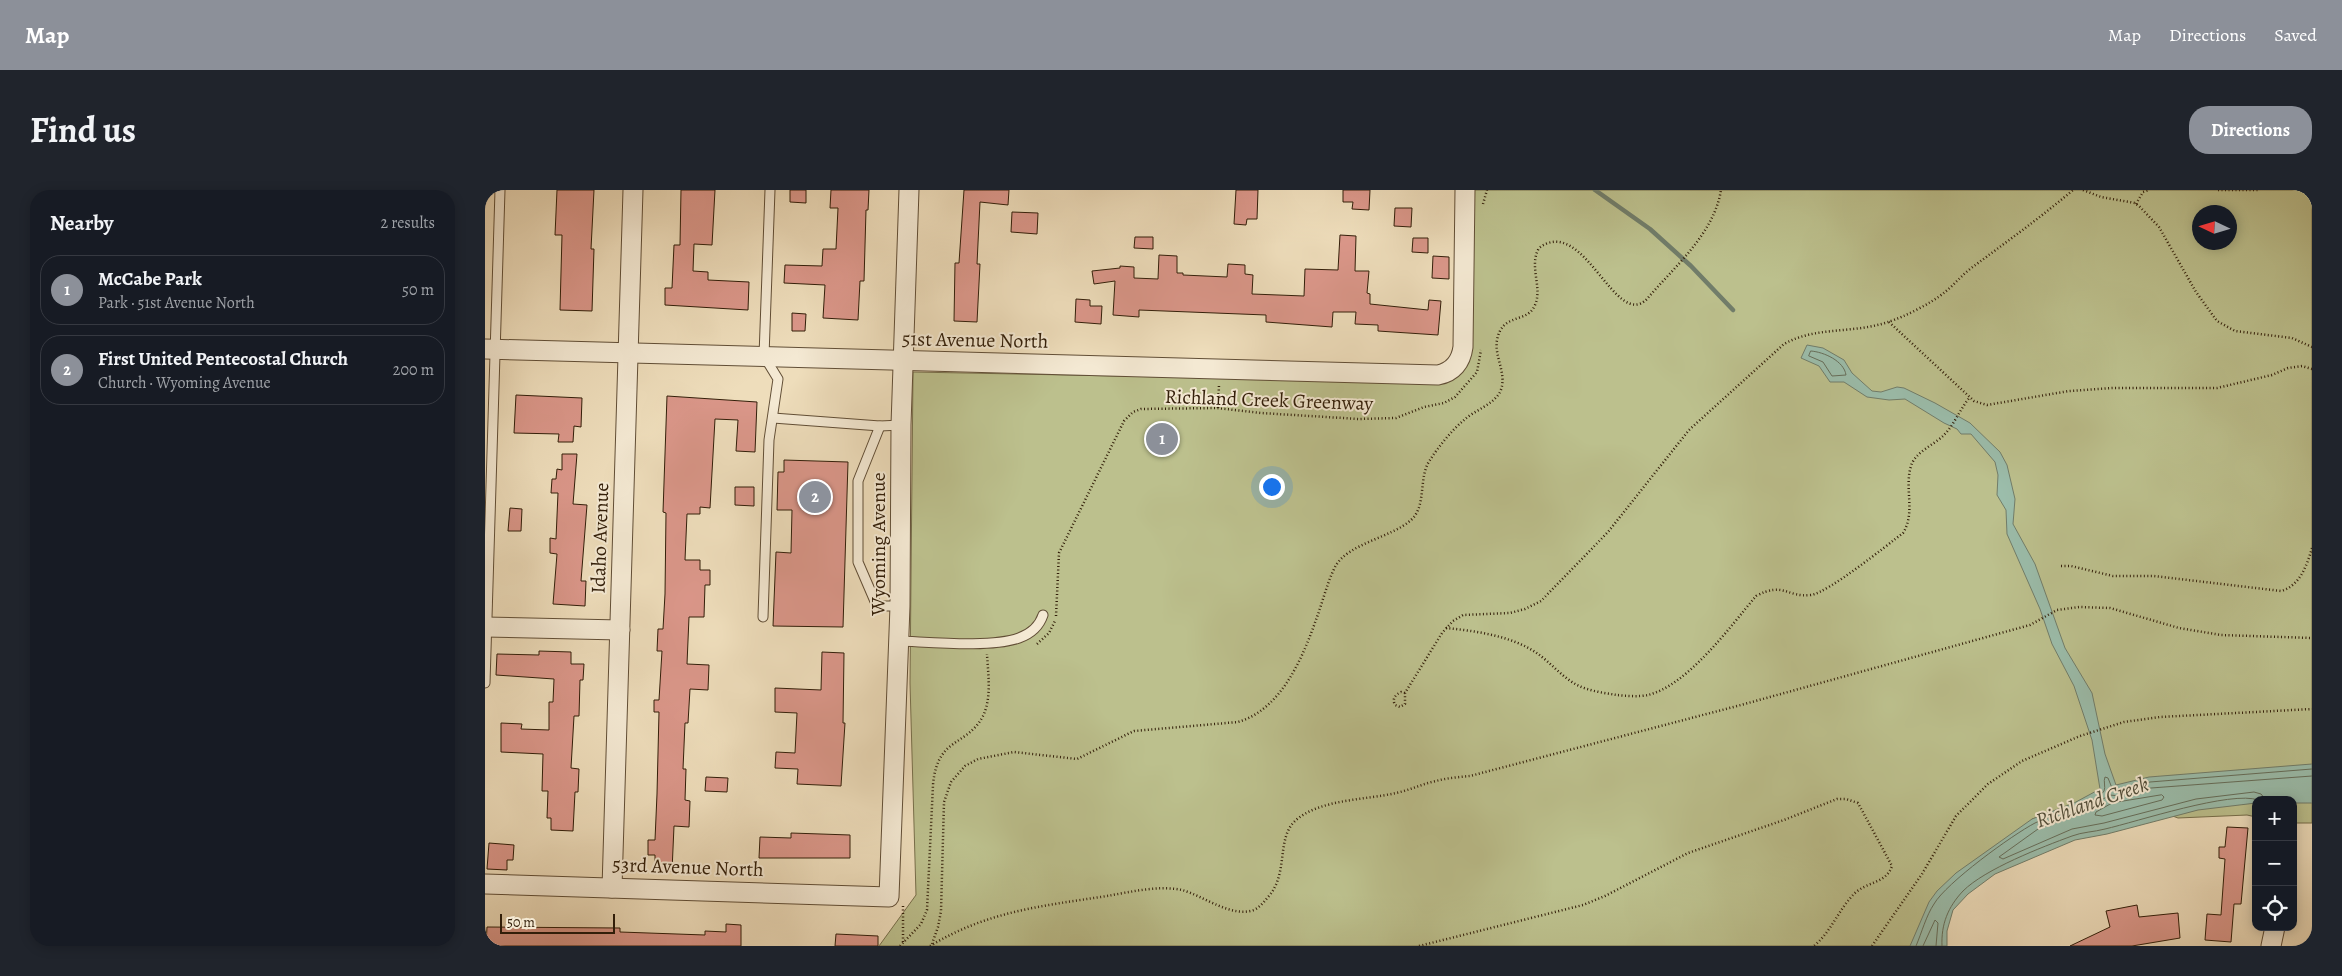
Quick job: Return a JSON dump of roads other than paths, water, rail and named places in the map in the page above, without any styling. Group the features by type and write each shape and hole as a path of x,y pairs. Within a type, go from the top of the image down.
{"street":[{"name":"Idaho Avenue","path":"613,888 633,190"},
{"name":"Wyoming Avenue","path":"889,897 900,606 901,425 909,190"},
{"name":"51st Avenue North","path":"490,349 1433,374 1450,371 1459,361 1464,340 1465,190"},
{"path":"486,627 620,630"},
{"name":"53rd Avenue North","path":"485,884 889,897"},
{"path":"2271,946 2274,931"}],"lane":[{"path":"485,683 490,349 500,190"},
{"path":"763,617 769,440 778,378 764,356 770,190"},
{"path":"773,418 879,426 901,425"},
{"path":"879,426 858,481 858,562 877,606 900,606"},
{"path":"899,641 987,643 1016,639 1037,627 1043,615"}],"water":[{"name":"Richland Creek","path":"1807,345 1823,348 1844,360 1852,373 1872,391 1881,392 1897,387 1904,388 1970,423 2000,452 2007,465 2015,499 2013,524 2035,564 2065,648 2092,693 2105,754 2116,785 2149,777 2312,764 2312,803 2297,803 2297,796 2252,796 2252,803 2198,810 2107,834 2075,840 1995,874 1968,894 1953,910 1947,931 1947,946 1910,946 1929,902 1937,891 1956,873 2032,819 2074,803 2100,789 2092,740 2074,686 2052,644 2040,609 2007,534 2006,510 1997,495 1998,475 1995,462 1971,434 1961,434 1957,429 1905,399 1889,400 1867,397 1844,382 1830,382 1819,366 1801,358"}],"waterway":[{"path":"1595,190 1650,229 1691,266 1733,310"}],"place":[{"name":"McCabe Park","path":"1162,439"},
{"name":"First United Pentecostal Church","path":"815,497"}]}
